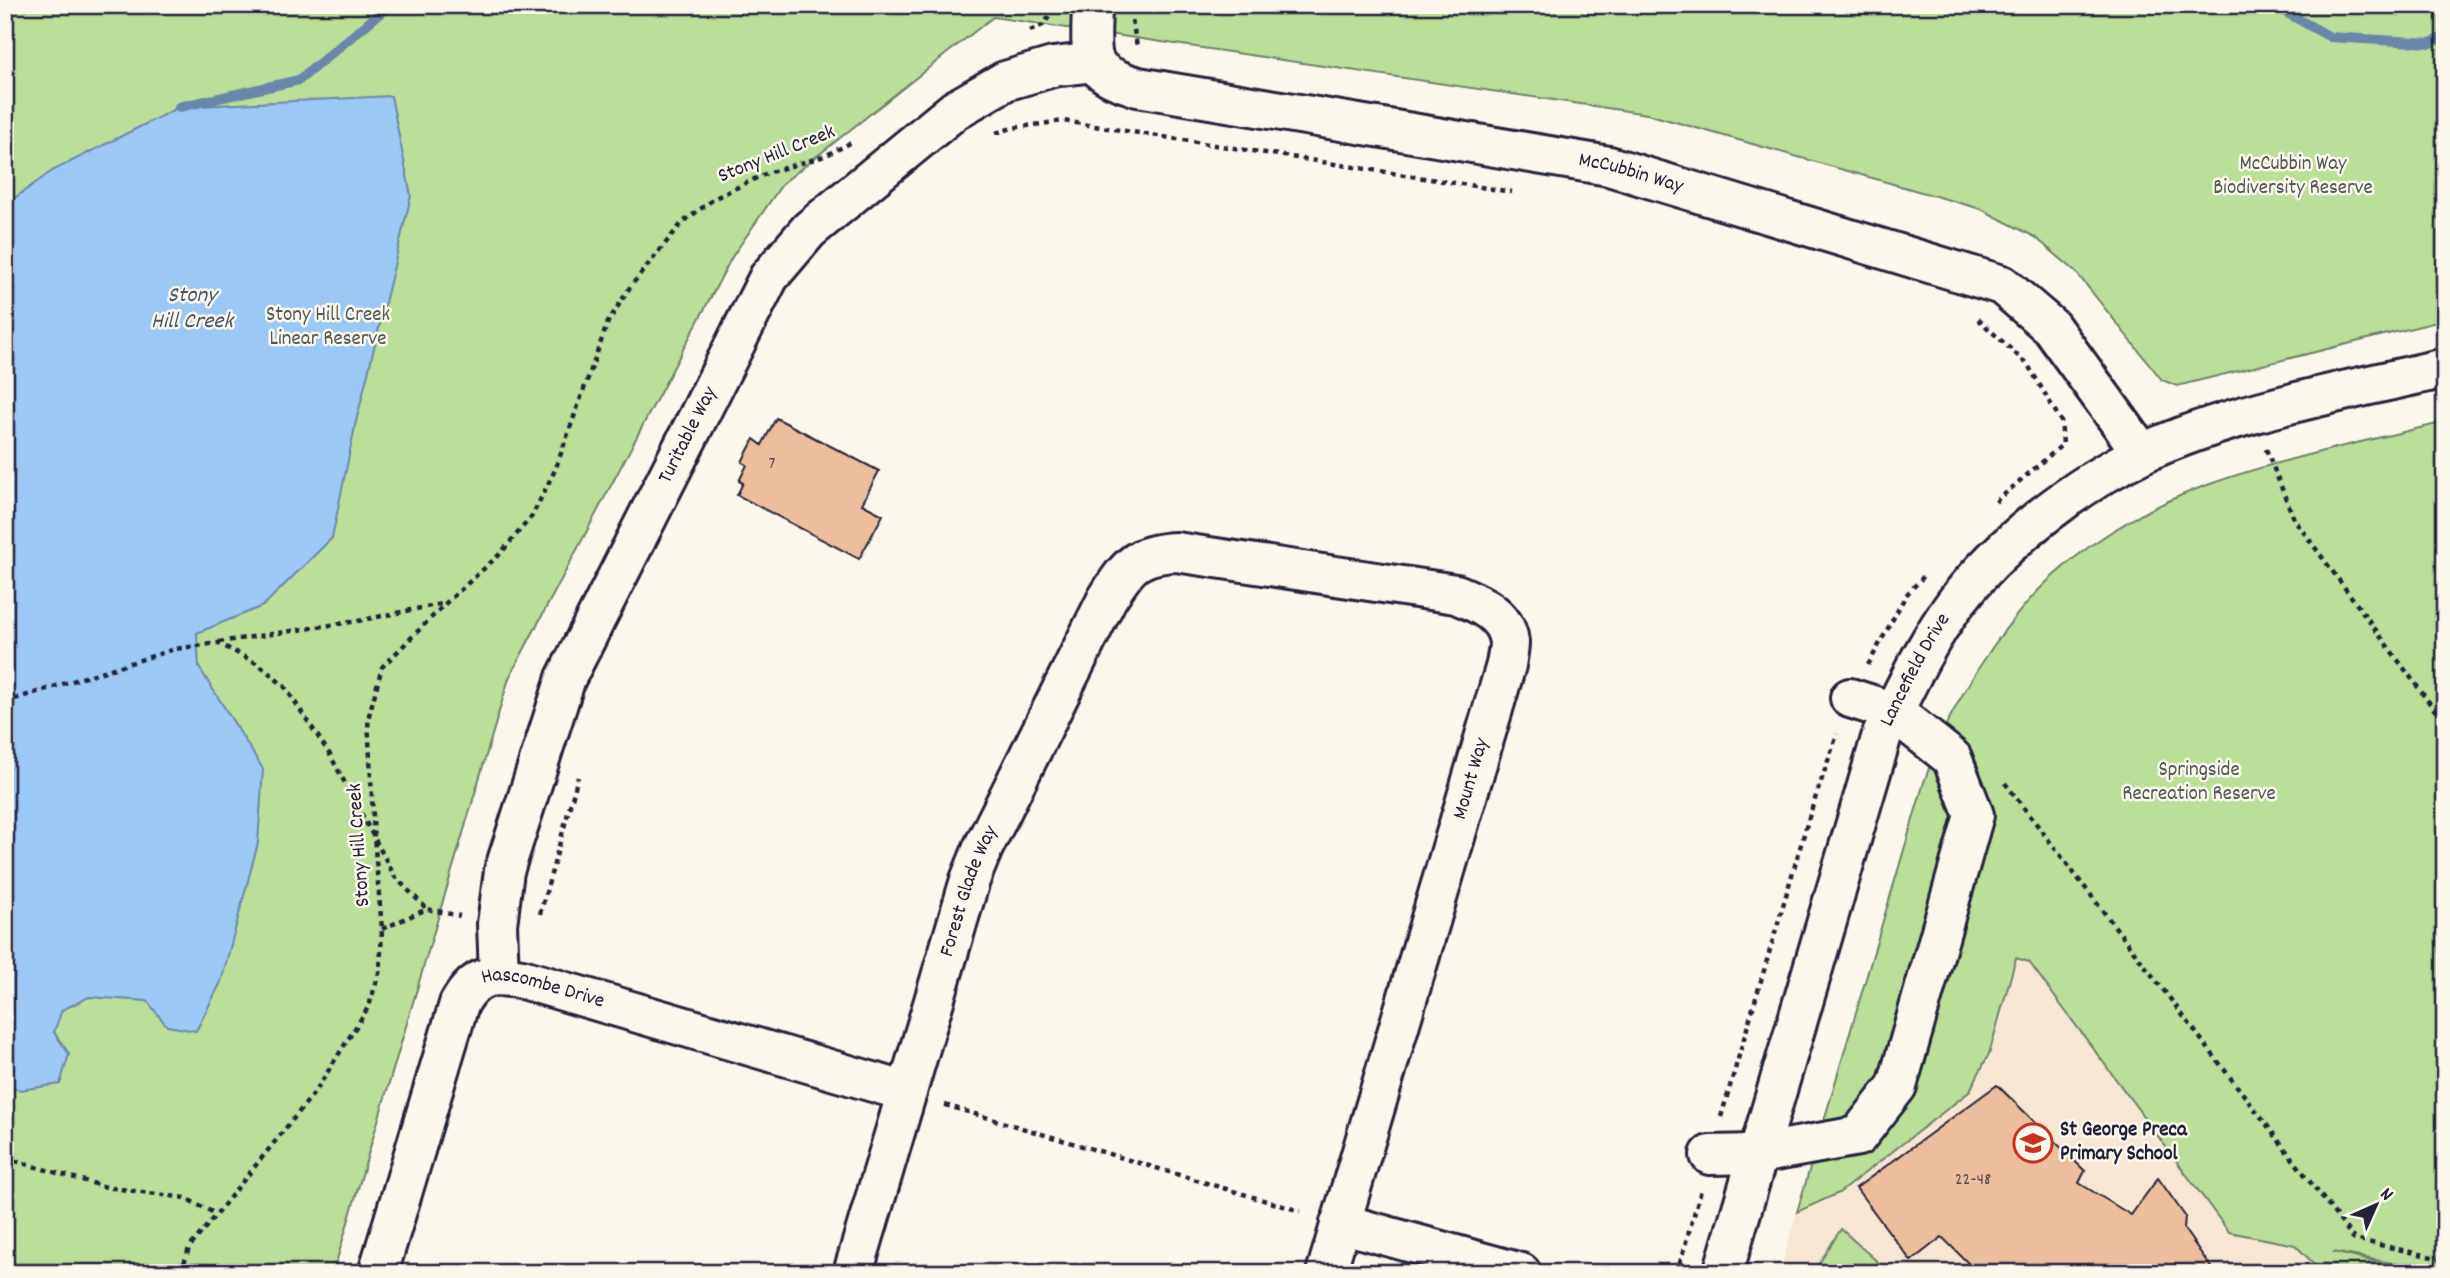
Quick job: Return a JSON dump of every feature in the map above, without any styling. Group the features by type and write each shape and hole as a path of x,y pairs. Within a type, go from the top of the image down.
{"street":[{"path":"1092,5 1091,32 1095,62"},
{"name":"McCubbin Way","path":"1095,62 1111,77 1138,87 1609,166 2003,285 2051,327 2142,453"},
{"name":"Turitable Way","path":"499,975 497,924 504,871 566,678 769,277 809,230 956,110 1005,81 1053,67 1095,62"},
{"name":"Lancefield Drive","path":"1723,1273 1882,735 1915,667 1957,600 2016,537 2068,497 2142,453 2210,427 2445,368"},
{"name":"Mount Way","path":"1162,553 1176,552 1456,594 1479,603 1492,612 1503,624 1509,641 1506,665 1326,1273"},
{"name":"Forest Glade Way","path":"853,1273 970,880 983,848 1107,599 1133,562 1162,553"},
{"path":"1710,1156 1758,1154 1858,1136 1898,1086 1974,815 1952,758 1894,712 1850,698"},
{"name":"Hascombe Drive","path":"378,1273 459,1004 476,981 499,975 522,979 907,1092"},
{"path":"1340,1223 1521,1273"}],"path":[{"path":"1024,33 1043,25 1055,5"},
{"path":"988,137 1012,128 1063,121 1515,192"},
{"name":"Stony Hill Creek","path":"181,1273 189,1248 315,1092 369,1006 380,970 382,929 368,719 382,667 500,554 532,516 555,470 608,322 630,287 682,223 715,198 757,178 825,156 853,142"},
{"path":"1977,318 2028,366 2061,421 2063,444 1991,506"},
{"path":"2255,415 2270,461 2294,519 2445,724"},
{"path":"1677,1273 1809,817 1850,698 1906,595 1925,575"},
{"path":"5,702 175,649 358,621 446,603"},
{"path":"218,643 260,665 285,687 329,753 395,877 427,909"},
{"path":"2000,776 2354,1239 2445,1260"},
{"path":"537,924 578,777"},
{"path":"945,1105 1300,1212"},
{"path":"5,1158 106,1187 185,1198 217,1214"}],"shaded area":[{"name":"St George Preca Primary School","path":"2016,957 2029,961 2229,1232 2439,1273 1779,1273 1797,1212 1839,1193 1969,1092 1989,1054"}],"green space":[{"name":"Stony Hill Creek Linear Reserve","path":"5,5 2445,5 2445,320 2177,386 2162,380 2075,271 2035,237 1981,209 1647,114 993,17 783,183 732,257 509,678 333,1273 5,1273"},
{"name":"Springside Recreation Reserve","path":"2445,422 2445,1273 2333,1252 2421,1273 2323,1273 2295,1245 2229,1232 2029,962 2016,958 1989,1054 1969,1092 1839,1193 1797,1212 1924,782 1945,727 2007,627 2037,591 2070,561 2108,534 2170,500 2270,465"},
{"path":"1841,1229 1890,1273 1813,1273"}],"water":[{"name":"Stony Hill Creek","path":"391,96 411,196 355,426 332,538 263,606 197,633 199,667 263,769 258,843 221,982 196,1031 167,1026 147,1001 89,997 62,1010 54,1032 69,1054 60,1084 20,1090 5,1086 5,205 52,171 179,107"}],"building":[{"path":"776,418 879,471 862,504 883,515 859,559 737,495 743,483 739,481 747,465 742,462 754,439 762,445"},
{"path":"1997,1085 2085,1171 2079,1183 2131,1215 2158,1178 2185,1216 2184,1229 2215,1273 1978,1273 1942,1237 1911,1261 1856,1188"}],"waterway":[{"name":"Stony Hill Creek","path":"179,107 299,80 390,5"},
{"path":"2273,5 2330,37 2431,43 2445,36"}],"place":[{"name":"St George Preca Primary School","path":"2033,1143"}],"park label":[{"name":"McCubbin Way Biodiversity Reserve","path":"2293,177"}]}
